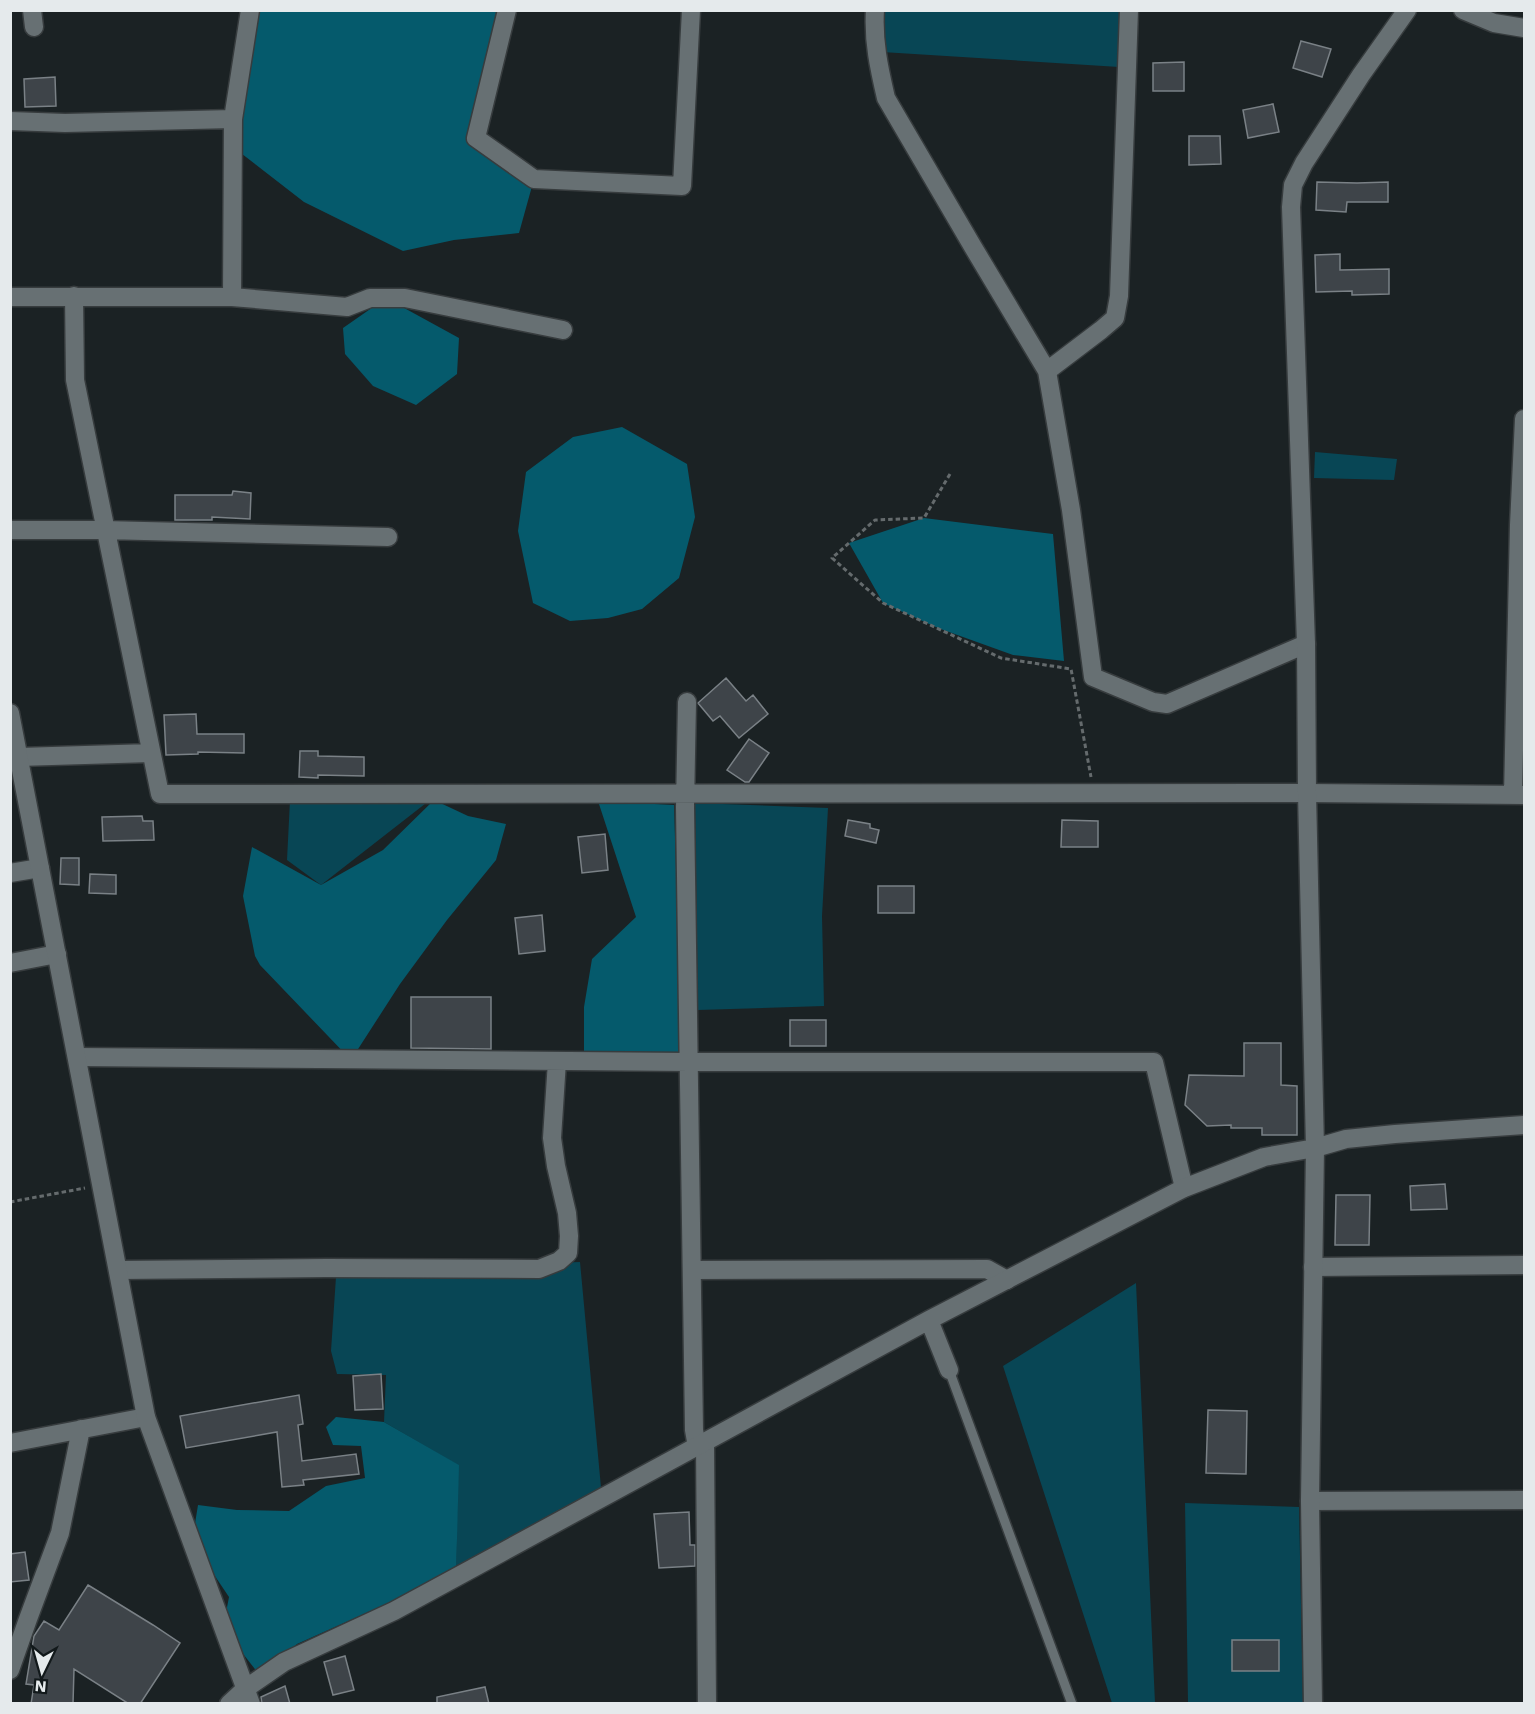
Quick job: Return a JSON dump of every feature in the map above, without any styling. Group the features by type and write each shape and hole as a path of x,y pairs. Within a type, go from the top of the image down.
{"street":[{"path":"232,297 233,119 250,10"},
{"path":"507,10 476,138 534,179 682,186 691,10"},
{"path":"875,10 873,32 886,98 1047,371 1071,510 1094,677 1153,702 1167,704 1306,644"},
{"path":"1047,371 1115,318 1119,296 1129,10"},
{"path":"1312,1704 1310,1502 1315,1148 1306,644 1291,207 1293,185 1317,141 1407,10"},
{"path":"1463,10 1494,23 1524,28"},
{"path":"10,122 233,119"},
{"path":"74,296 75,380 160,794 1307,793 1519,795 1524,418"},
{"path":"10,297 232,297 347,307 370,298 405,298 563,330"},
{"path":"10,530 388,537"},
{"path":"687,702 685,793 694,1430 701,1445 707,1704"},
{"path":"10,713 146,1417 248,1696"},
{"path":"19,757 151,753"},
{"path":"10,873 40,868"},
{"path":"10,963 57,954"},
{"path":"77,1058 1154,1062 1184,1188"},
{"path":"118,1270 539,1269 559,1261 568,1253 569,1236 567,1213 552,1138 557,1061"},
{"path":"230,1704 248,1696 284,1662 394,1611 929,1320 1184,1188 1264,1157 1315,1148 1346,1139 1524,1125"},
{"path":"1313,1267 1524,1265"},
{"path":"692,1270 987,1269 1007,1280"},
{"path":"929,1320 949,1370"},
{"path":"10,1443 146,1417"},
{"path":"10,1670 60,1533 81,1429"},
{"path":"1310,1502 1524,1500"}],"lane":[{"path":"949,1370 1072,1704"}],"path":[{"path":"950,474 924,518 875,520 832,558 883,603 1001,658 1071,669 1094,793"},
{"path":"10,1202 101,1185"}],"shaded area":[{"path":"257,11 498,11 476,138 534,179 519,233 454,240 403,251 304,202 233,147"},
{"path":"876,11 1121,11 1119,67 882,52"},
{"path":"386,298 459,338 457,374 416,405 373,386 345,354 343,328"},
{"path":"622,427 687,464 695,517 679,578 642,609 608,618 570,621 533,603 518,531 526,472 573,437"},
{"path":"1315,452 1397,459 1394,480 1314,478"},
{"path":"924,518 1053,534 1064,661 1013,655 938,628 883,603 849,543"},
{"path":"290,800 430,800 321,885 287,860"},
{"path":"434,800 468,816 506,824 496,860 447,920 400,984 351,1060 260,965 255,956 243,896 252,847 321,885 383,850"},
{"path":"598,801 674,805 682,1054 584,1061 584,1007 592,959 636,917"},
{"path":"695,803 828,808 822,916 824,1006 698,1010"},
{"path":"337,1262 380,1269 580,1262 602,1498 456,1576 458,1465 384,1422 386,1375 337,1374 331,1351"},
{"path":"1136,1283 1155,1703 1112,1703 1003,1366"},
{"path":"336,1417 384,1422 459,1465 456,1576 297,1644 261,1677 223,1628 229,1597 192,1542 198,1505 237,1510 289,1511 326,1486 365,1478 361,1446 333,1445 326,1427"},
{"path":"1185,1503 1299,1507 1303,1703 1188,1703"}],"building":[{"path":"1301,41 1331,49 1322,77 1293,68"},
{"path":"1184,62 1184,91 1153,91 1153,63"},
{"path":"55,77 56,106 25,107 24,79"},
{"path":"1273,104 1279,132 1248,138 1243,110"},
{"path":"1189,136 1220,136 1221,164 1189,165"},
{"path":"1317,182 1388,182 1388,202 1347,202 1346,212 1316,210"},
{"path":"1340,254 1340,270 1389,269 1389,294 1352,295 1352,291 1316,292 1315,255"},
{"path":"233,491 251,493 250,519 212,517 212,520 175,520 175,495 232,495"},
{"path":"726,678 746,701 753,695 768,714 739,738 720,716 713,721 698,703"},
{"path":"196,714 197,734 244,734 244,753 198,752 198,754 166,755 164,715"},
{"path":"749,739 769,753 749,782 745,782 727,770"},
{"path":"300,751 318,751 318,756 364,757 364,776 299,777"},
{"path":"142,816 143,821 153,821 154,840 103,841 102,817"},
{"path":"848,820 870,824 870,828 879,830 876,843 845,836"},
{"path":"1062,820 1098,821 1098,847 1061,847"},
{"path":"605,834 608,870 582,873 578,837"},
{"path":"61,858 79,858 79,885 60,884"},
{"path":"90,874 116,875 116,894 89,893"},
{"path":"878,886 914,886 914,913 878,913"},
{"path":"542,915 545,951 519,954 515,918"},
{"path":"411,997 491,997 491,1049 411,1048"},
{"path":"790,1020 826,1020 826,1046 790,1046"},
{"path":"1244,1043 1281,1043 1281,1085 1297,1086 1297,1135 1262,1135 1262,1128 1231,1128 1231,1125 1207,1126 1185,1105 1189,1075 1244,1076"},
{"path":"1445,1184 1447,1209 1411,1210 1410,1186"},
{"path":"1336,1195 1370,1195 1369,1245 1335,1245"},
{"path":"381,1374 383,1409 355,1410 353,1376"},
{"path":"299,1395 303,1424 298,1425 302,1461 356,1454 359,1474 303,1480 304,1485 282,1487 277,1432 186,1448 180,1416"},
{"path":"1208,1410 1247,1411 1246,1474 1206,1473"},
{"path":"689,1512 690,1545 695,1545 695,1566 659,1568 654,1514"},
{"path":"25,1552 29,1580 10,1582 10,1554"},
{"path":"88,1585 180,1643 140,1704 129,1704 74,1669 73,1704 31,1704 34,1685 26,1684 34,1636 44,1621 59,1630"},
{"path":"1232,1640 1279,1640 1279,1671 1232,1671"},
{"path":"345,1656 354,1690 333,1695 324,1662"},
{"path":"285,1686 290,1704 262,1704 261,1697"},
{"path":"485,1687 489,1704 437,1704 437,1697"}]}
